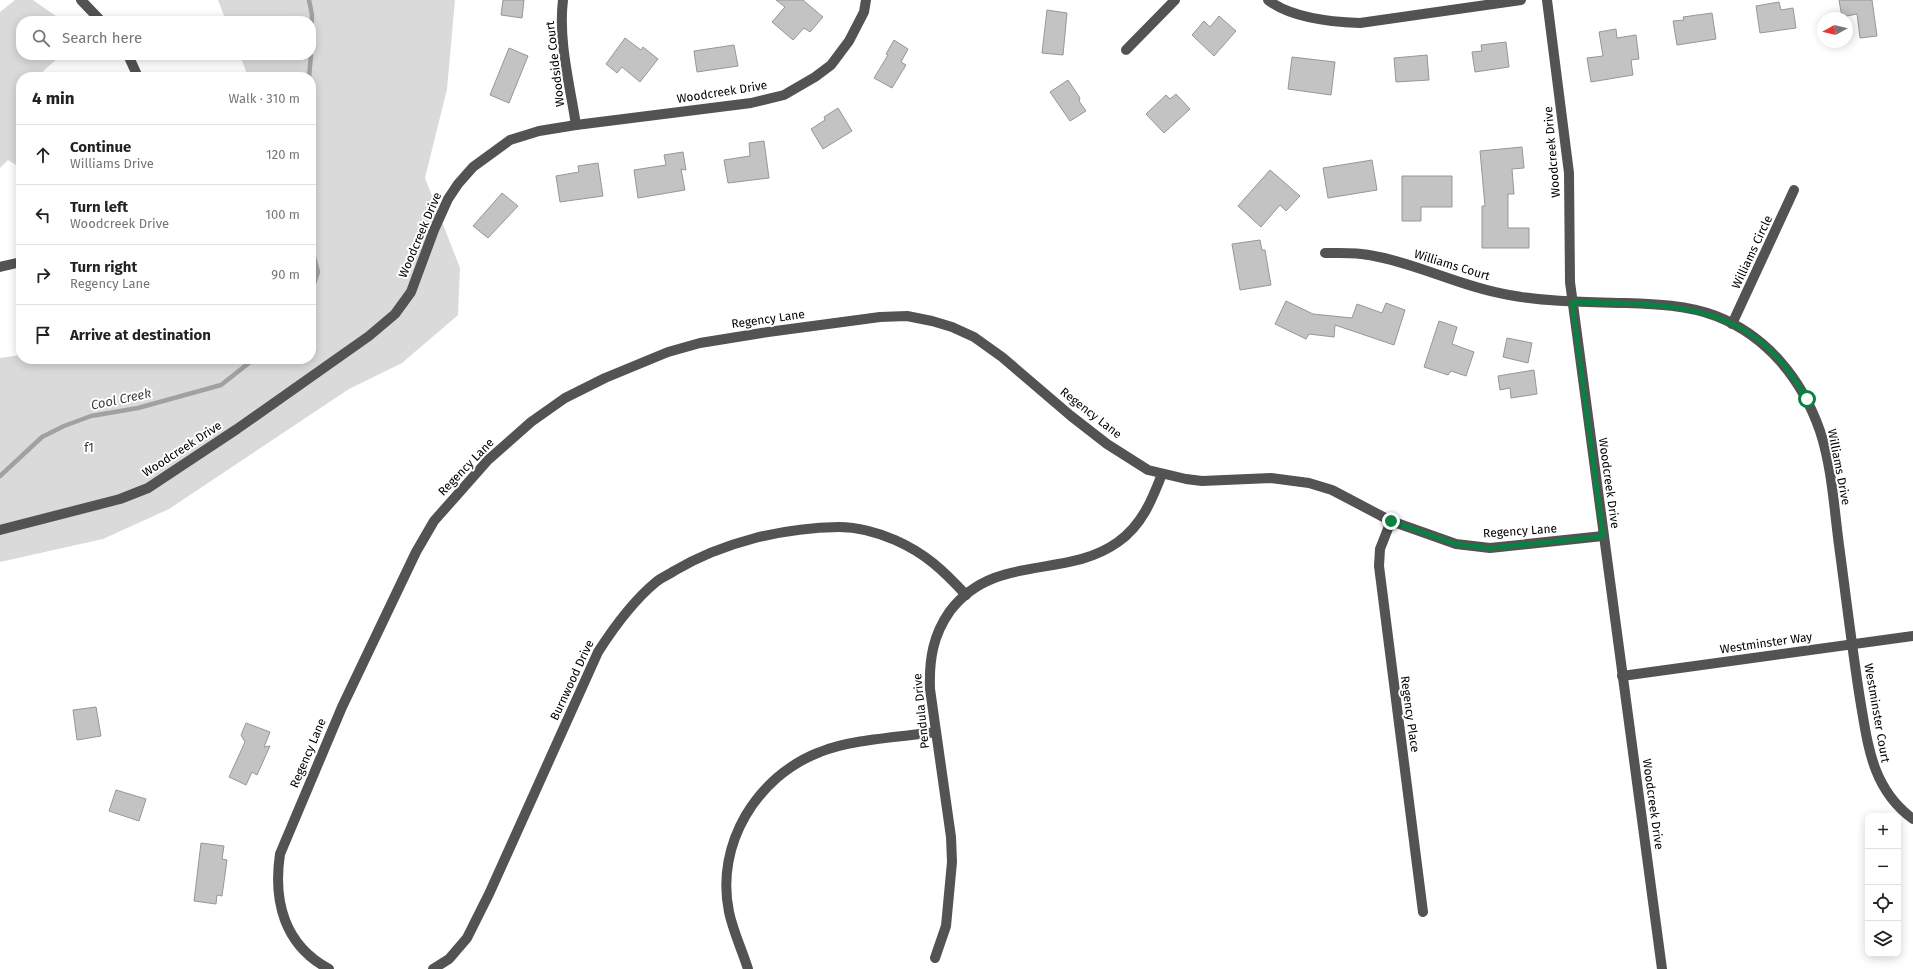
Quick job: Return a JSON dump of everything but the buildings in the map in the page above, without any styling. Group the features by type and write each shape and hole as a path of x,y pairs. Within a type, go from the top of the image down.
{"street":[{"path":"81,0 96,16"},
{"name":"Woodside Court","path":"563,0 562,22 564,43 576,125"},
{"name":"Woodcreek Drive","path":"0,530 120,499 148,488 237,429 369,336 395,314 411,292 434,230 448,199 473,167 510,140 539,131 751,103 784,95 815,77 831,65 849,41 864,12 866,0"},
{"path":"1126,50 1175,0"},
{"path":"1268,0 1273,4 1307,17 1360,23 1520,0"},
{"name":"Woodcreek Drive","path":"1547,0 1569,173 1570,275 1572,302 1662,969"},
{"path":"130,60 136,72"},
{"name":"Williams Circle","path":"1732,324 1794,190"},
{"name":"Williams Court","path":"1325,253 1368,254 1508,295 1572,302"},
{"path":"0,267 16,263"},
{"name":"Williams Drive","path":"1572,302 1657,304 1689,309 1715,316 1754,336 1774,354 1791,373 1807,399 1820,432 1829,471 1853,644"},
{"name":"Regency Lane","path":"329,969 319,964 305,951 285,920 280,901 277,877 280,854 290,826 345,700 416,552 434,521 488,460 532,422 565,398 605,378 668,352 700,343 880,317 907,316 952,327 974,337 1002,356 1106,444 1148,470 1202,481 1271,478 1309,483 1332,490 1391,521 1456,544 1490,548 1603,536"},
{"name":"Pendula Drive","path":"935,958 946,926 952,862 951,837 930,682 931,651 943,621 956,604 987,580 1003,574 1091,557 1119,541 1134,527 1148,509 1162,474"},
{"name":"Regency Place","path":"1391,521 1380,549 1378,566 1423,912"},
{"name":"Burnwood Drive","path":"433,969 449,958 467,938 489,894 598,652 609,634 626,613 656,582 690,561 720,548 756,538 840,527 871,532 895,540 919,553 941,568 966,595"},
{"name":"Westminster Way","path":"1622,676 1913,636"},
{"name":"Westminster Court","path":"1853,644 1867,739 1874,769 1887,793 1913,820"},
{"path":"748,969 729,911 726,883 729,860 734,840 742,820 752,804 779,774 820,751 848,744 936,732"}],"green space":[{"path":"15,0 33,0 56,16 16,16 16,60 56,60 42,72 16,72 16,165 8,160 0,168 0,12"},
{"name":"f1","path":"218,0 455,0 447,89 425,178 460,268 458,315 402,363 349,389 169,509 103,539 0,562 0,358 16,356 16,364 316,364 316,72 246,72 242,60 316,60 316,16 224,16"}],"waterway":[{"name":"Cool Creek","path":"309,0 312,16"},
{"name":"Cool Creek","path":"309,72 311,60"},
{"name":"Cool Creek","path":"316,265 318,272 316,278"},
{"name":"Cool Creek","path":"0,476 42,437 64,426 91,416 138,408 221,385 248,364"}],"route":[{"path":"1391,521 1456,544 1490,548 1526,546 1603,536 1572,302 1657,304 1689,309 1715,316 1754,336 1774,354 1791,373 1807,399"}]}
